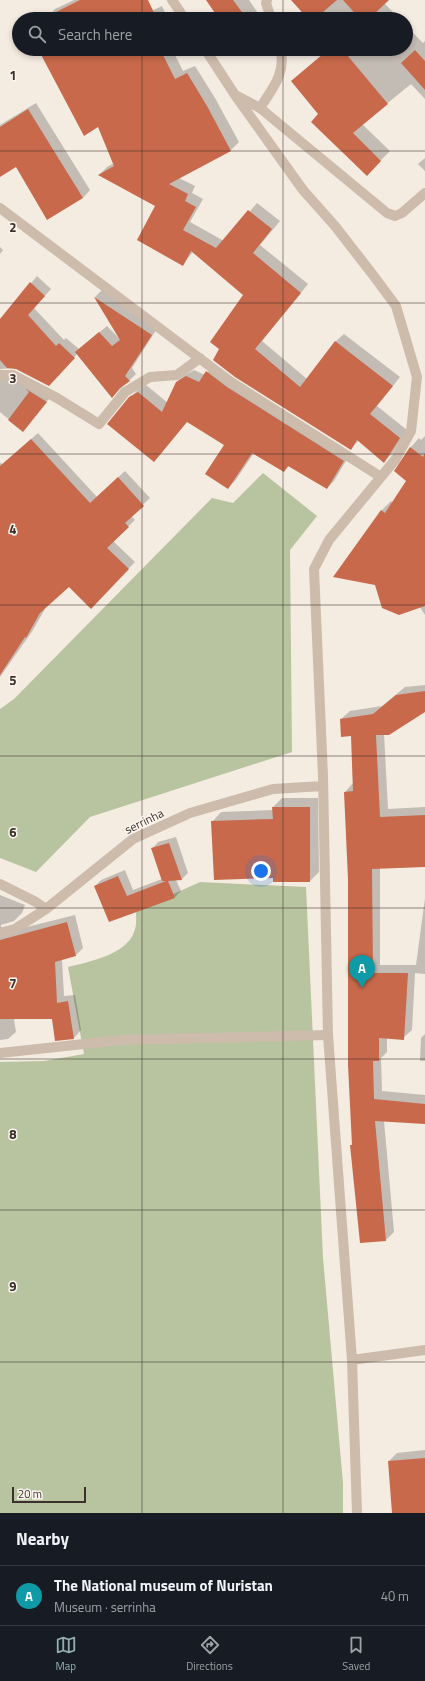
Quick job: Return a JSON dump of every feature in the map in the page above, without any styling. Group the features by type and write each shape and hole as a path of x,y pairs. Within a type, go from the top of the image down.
{"street":[{"path":"172,0 180,12"},
{"path":"267,0 266,3 269,12"},
{"path":"210,56 235,95 303,190 369,268 396,306 417,377 411,431 395,460 329,540 314,569 323,786 328,1035 352,1360 357,1513"},
{"path":"260,108 280,75 283,59 282,56"},
{"path":"235,95 260,108 387,213 395,216 425,193"},
{"path":"0,208 177,343 200,358 231,382 381,477"},
{"path":"0,375 13,375 57,398 99,424 125,392 150,377 177,375 200,358"},
{"name":"serrinha","path":"0,933 15,929 46,909 133,839 190,813 273,789 323,786"},
{"path":"0,884 36,902 46,909"},
{"path":"0,1054 121,1040 328,1035"},
{"path":"352,1360 425,1350"}],"green space":[{"path":"263,473 317,516 290,550 292,752 90,817 36,872 0,858 0,709 14,699 212,498 233,503"},
{"path":"200,882 306,887 323,1258 343,1483 343,1513 0,1513 0,1062 44,1061 84,1054 68,967 96,960 115,952 130,940 135,930 136,911"}],"building":[{"path":"80,0 148,0 154,12 56,12"},
{"path":"206,0 233,0 242,12 214,12"},
{"path":"291,0 337,0 323,12 302,12"},
{"path":"343,0 389,0 376,12 354,12"},
{"path":"415,50 425,61 425,90 401,63 409,56 413,56 413,52"},
{"path":"42,56 164,56 175,79 187,73 207,106 231,151 169,184 188,194 185,201 196,207 183,230 216,248 248,210 272,229 253,253 301,293 255,349 300,387 335,341 393,386 370,414 400,438 384,463 357,440 351,450 235,377 213,360 219,349 210,342 243,295 191,251 183,266 137,240 155,206 98,175 114,166 98,127 84,136"},
{"path":"321,56 348,56 388,104 353,133 381,161 367,176 311,122 318,114 291,81"},
{"path":"28,109 83,198 47,220 16,167 0,177 0,127"},
{"path":"30,282 45,296 28,315 56,346 59,343 75,358 49,386 16,369 7,368 0,360 0,319"},
{"path":"94,297 152,335 125,376 130,381 120,388 112,398 75,352 99,332 112,346 120,340"},
{"path":"206,371 227,387 344,461 327,489 288,466 284,472 252,453 228,489 205,474 224,445 187,422 154,462 107,424 129,397 138,392 162,412 176,382 186,376 199,382"},
{"path":"26,389 47,402 23,432 8,420 29,392"},
{"path":"31,439 90,503 118,477 144,506 125,523 129,527 107,548 129,569 91,609 69,587 40,613 26,638 25,637 0,675 0,466"},
{"path":"410,447 423,457 425,453 425,606 399,615 382,608 375,585 333,577 381,510 385,513 406,481 394,471"},
{"path":"425,691 425,712 389,735 376,735 380,817 425,815 425,867 372,869 373,973 408,973 404,1040 379,1038 379,1061 373,1061 374,1099 425,1104 425,1124 375,1121 386,1241 360,1243 350,1145 352,1145 348,1065 348,879 344,792 353,791 351,736 341,737 340,719 373,714 396,695"},
{"path":"272,807 310,807 310,882 273,882 273,878 214,880 211,821 273,819"},
{"path":"169,843 182,880 168,881 175,898 109,922 94,886 118,876 127,896 166,881 162,881 151,848"},
{"path":"67,922 76,956 55,962 57,1003 68,1001 74,1039 55,1041 52,1019 0,1019 0,940"},
{"path":"425,1458 425,1513 392,1513 388,1461"}],"place":[{"name":"The National museum of Nuristan","path":"362,988"}]}
